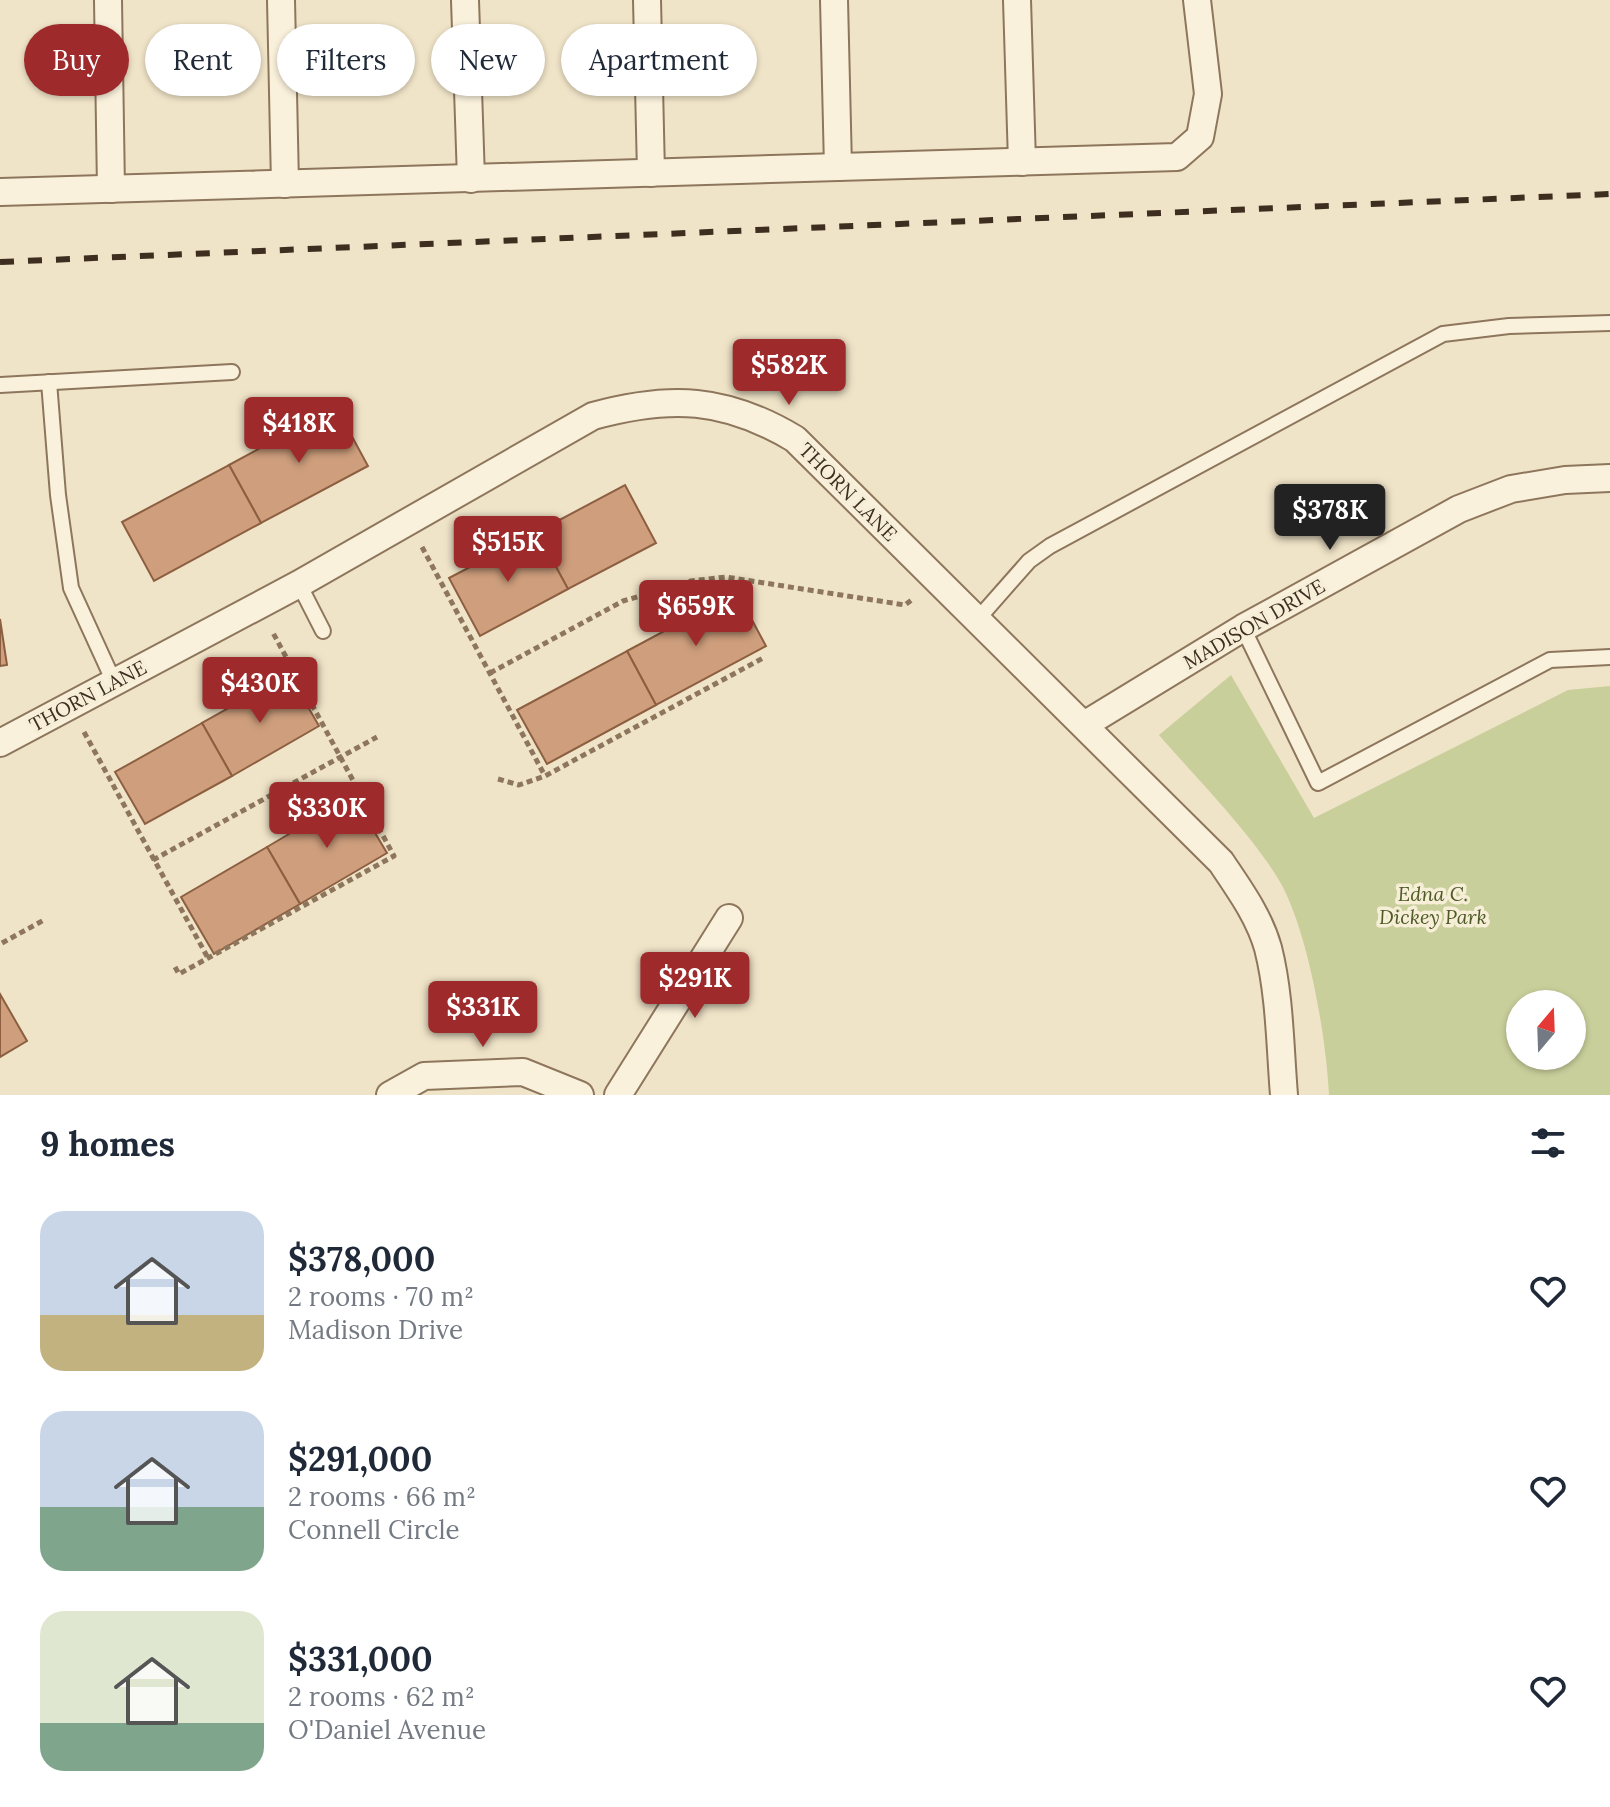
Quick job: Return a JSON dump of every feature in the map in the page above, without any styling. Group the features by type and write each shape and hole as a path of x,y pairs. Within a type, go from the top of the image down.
{"street":[{"path":"108,0 111,189"},
{"path":"281,0 285,184"},
{"path":"465,0 471,179"},
{"path":"647,0 651,173"},
{"path":"834,0 838,167"},
{"path":"1017,0 1022,162"},
{"path":"0,192 1177,157 1200,137 1208,94 1197,0"},
{"name":"THORN LANE","path":"0,743 299,584 593,416 638,404 676,400 725,408 763,420 795,439 1221,862 1248,901 1267,947 1277,1003 1284,1095"},
{"name":"MADISON DRIVE","path":"1084,725 1243,628 1459,509 1511,489 1565,480 1610,478"},
{"path":"618,1095 729,918"},
{"path":"390,1095 424,1076 523,1072 580,1095"}],"lane":[{"path":"977,620 1029,561 1050,546 1443,334 1509,326 1610,323"},
{"path":"0,385 232,372"},
{"path":"49,382 58,495 71,588 114,682"},
{"path":"299,584 323,631"},
{"path":"1243,628 1318,783 1550,660 1610,657"}],"path":[{"path":"422,547 545,776"},
{"path":"490,673 623,601 691,581 726,577 905,605 913,599"},
{"path":"175,967 179,974 394,856 272,631"},
{"path":"498,779 519,785 545,776 765,657"},
{"path":"84,732 208,958"},
{"path":"153,860 377,737"},
{"path":"2,943 44,920"}],"green space":[{"name":"Edna C. Dickey Park","path":"1231,675 1314,818 1568,690 1610,686 1610,1095 1329,1095 1316,995 1304,943 1288,898 1248,836 1159,735"}],"building":[{"path":"336,407 368,466 261,523 229,465"},
{"path":"229,465 261,523 154,581 122,522"},
{"path":"625,485 656,543 568,589 537,532"},
{"path":"537,532 568,589 480,636 449,578"},
{"path":"737,592 766,646 656,705 627,651"},
{"path":"0,619 7,665 0,666"},
{"path":"627,651 656,705 547,764 517,710"},
{"path":"289,674 319,726 232,776 202,723"},
{"path":"202,723 232,776 145,824 115,772"},
{"path":"353,796 387,853 300,904 267,847"},
{"path":"267,847 300,904 214,954 181,897"},
{"path":"0,994 27,1041 0,1057"}],"railway":[{"path":"0,262 1610,194"}]}
